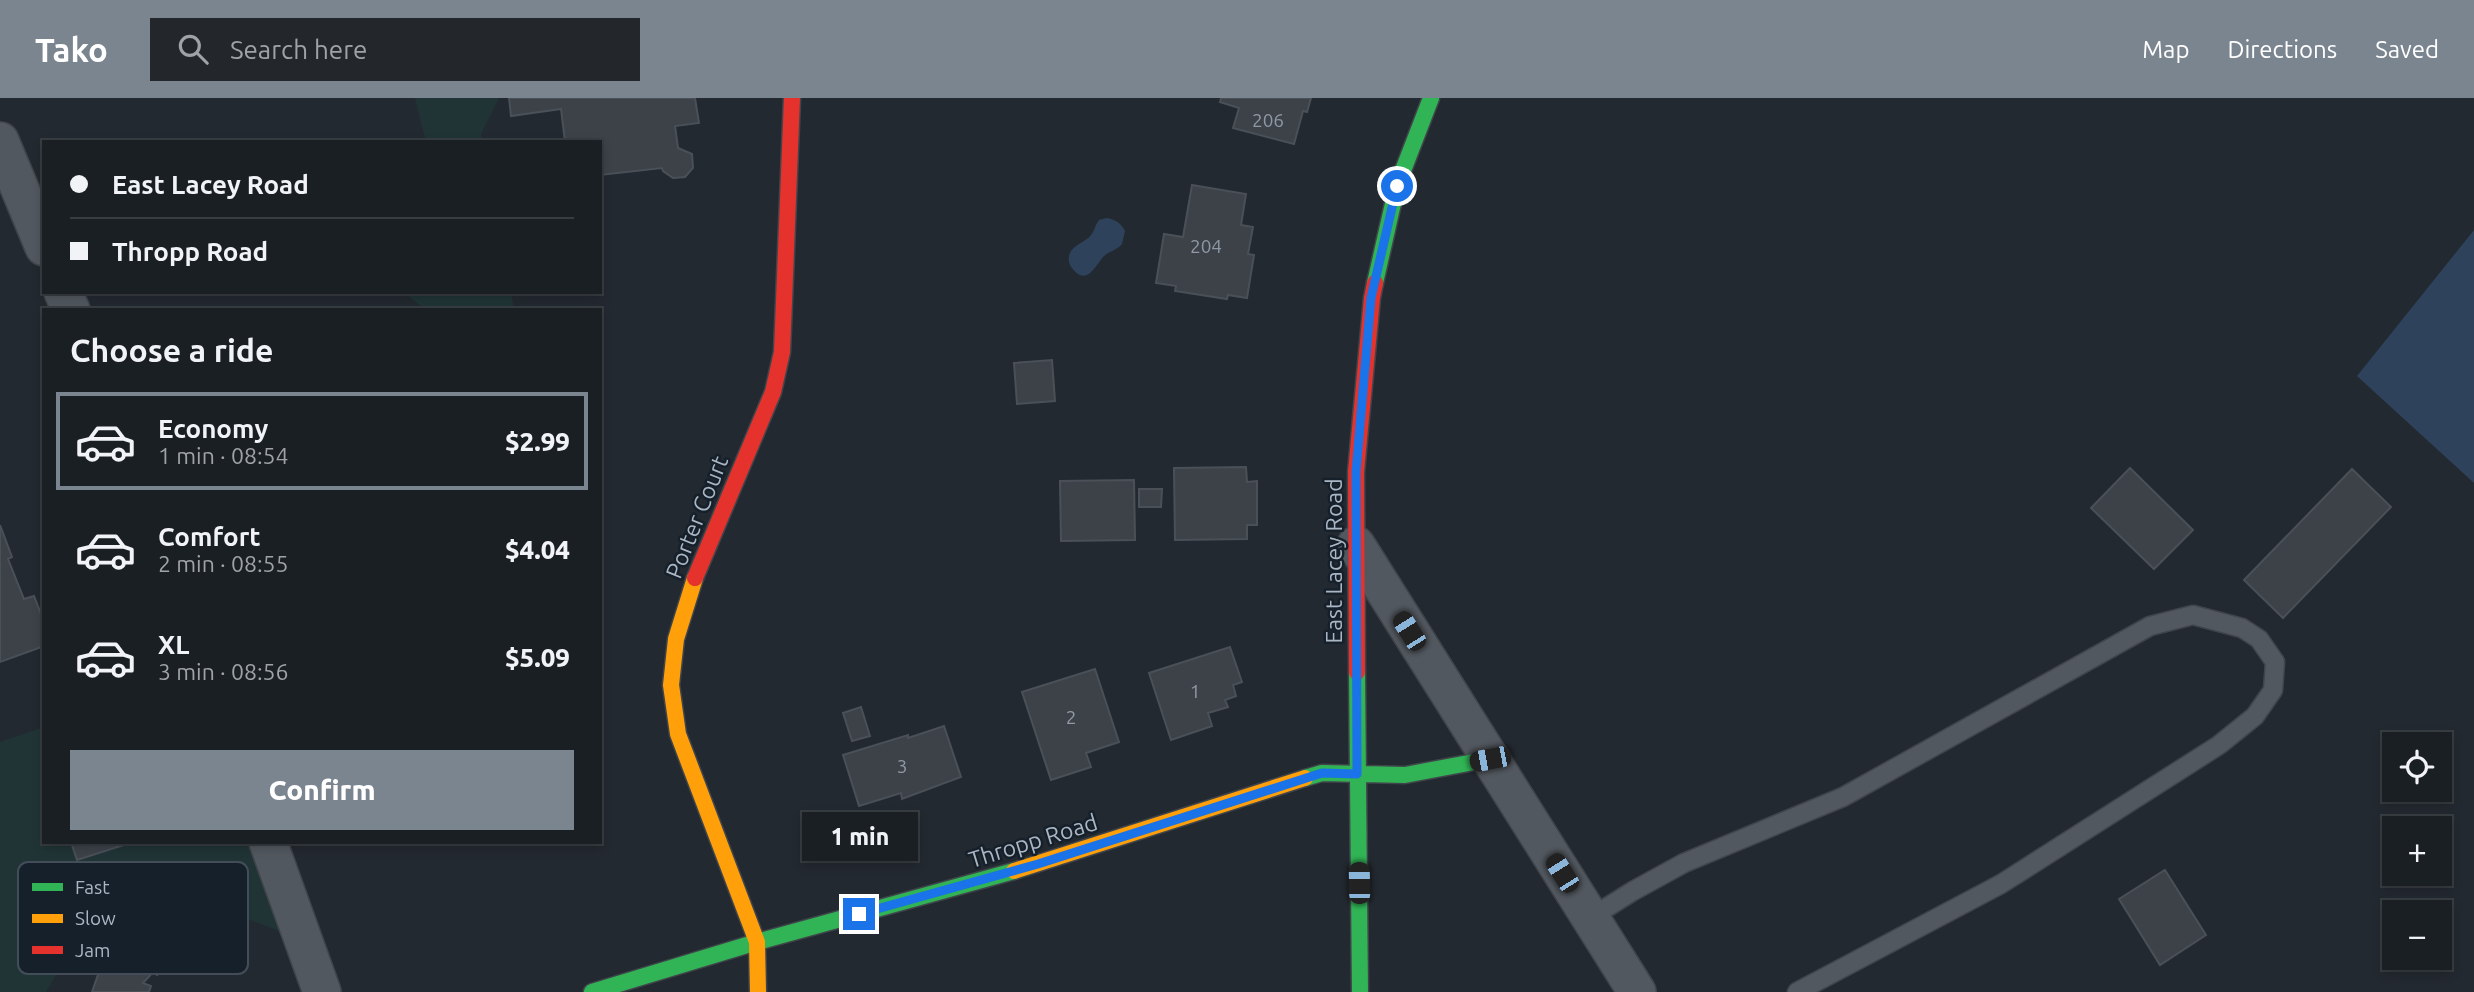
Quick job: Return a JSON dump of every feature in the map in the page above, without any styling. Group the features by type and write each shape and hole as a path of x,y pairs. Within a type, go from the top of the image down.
{"street":[{"name":"Porter Court","path":"758,992 757,942 678,734 671,685 676,639 693,583 773,392 782,352 792,98"},
{"name":"East Lacey Road","path":"1360,992 1356,472 1371,298 1397,186 1431,98"},
{"path":"0,141 42,242"},
{"path":"1356,545 1637,992"},
{"name":"Thropp Road","path":"592,992 757,942 1038,864 1322,773 1405,775 1490,759"},
{"path":"269,844 322,992"}],"lane":[{"path":"1590,918 1684,863 1843,797 2150,626 2193,615 2242,628 2259,639 2275,662 2273,690 2255,716 2219,745 2000,884 1797,992"}],"green space":[{"path":"415,98 499,98 481,134 482,140 426,140"},
{"path":"406,294 511,294 514,308 423,308"},
{"path":"42,728 42,844 270,844 303,940 248,919 248,862 18,862 18,974 56,974 46,992 0,992 0,742"}],"water":[{"path":"1107,218 1118,222 1125,231 1122,244 1104,256 1087,275 1077,274 1070,264 1070,253 1091,235 1099,220"},
{"path":"2474,230 2474,483 2357,376"}],"building":[{"path":"509,98 695,98 699,123 675,126 678,148 692,154 693,168 685,177 673,178 662,168 602,175 602,140 565,140 561,109 511,116"},
{"path":"1221,98 1311,98 1307,112 1303,111 1294,144 1233,128 1239,108 1220,102"},
{"path":"1192,185 1246,194 1241,225 1253,227 1248,254 1254,255 1247,298 1228,295 1227,299 1175,291 1176,286 1156,283 1164,234 1183,237"},
{"path":"1052,360 1055,401 1017,404 1014,363"},
{"path":"1246,467 1247,482 1257,481 1257,525 1247,525 1247,539 1175,540 1174,468"},
{"path":"2130,468 2193,530 2154,569 2091,508"},
{"path":"2352,469 2391,507 2283,618 2244,580"},
{"path":"1134,480 1135,540 1061,541 1060,481"},
{"path":"1139,489 1162,489 1161,507 1139,507"},
{"path":"0,525 12,557 8,559 24,599 34,596 42,617 42,647 0,662"},
{"path":"1230,647 1242,682 1233,685 1236,696 1225,700 1228,707 1208,713 1212,726 1171,740 1149,673"},
{"path":"1095,669 1119,742 1086,753 1091,767 1051,780 1022,692"},
{"path":"861,707 870,736 852,741 843,713"},
{"path":"944,726 961,777 902,799 901,793 859,806 843,755"},
{"path":"72,844 127,844 77,860"},
{"path":"2165,870 2206,935 2160,965 2119,899"},
{"path":"98,974 151,974 143,983 151,986 149,992 92,992"}],"traffic: fast":[{"path":"1375,283 1397,186 1431,98"},
{"path":"1357,672 1360,992"},
{"path":"1305,778 1322,773 1405,775 1490,759"},
{"path":"592,992 757,942 1014,871"}],"traffic: slow":[{"path":"695,578 676,639 671,685 678,734 757,942 758,992"},
{"path":"1014,871 1305,778"}],"traffic: jam":[{"path":"695,578 773,392 782,352 792,98"},
{"path":"1357,672 1356,472 1375,283"}],"route":[{"path":"859,914 1038,864 1322,773 1357,774 1356,472 1371,298 1397,186"}]}
